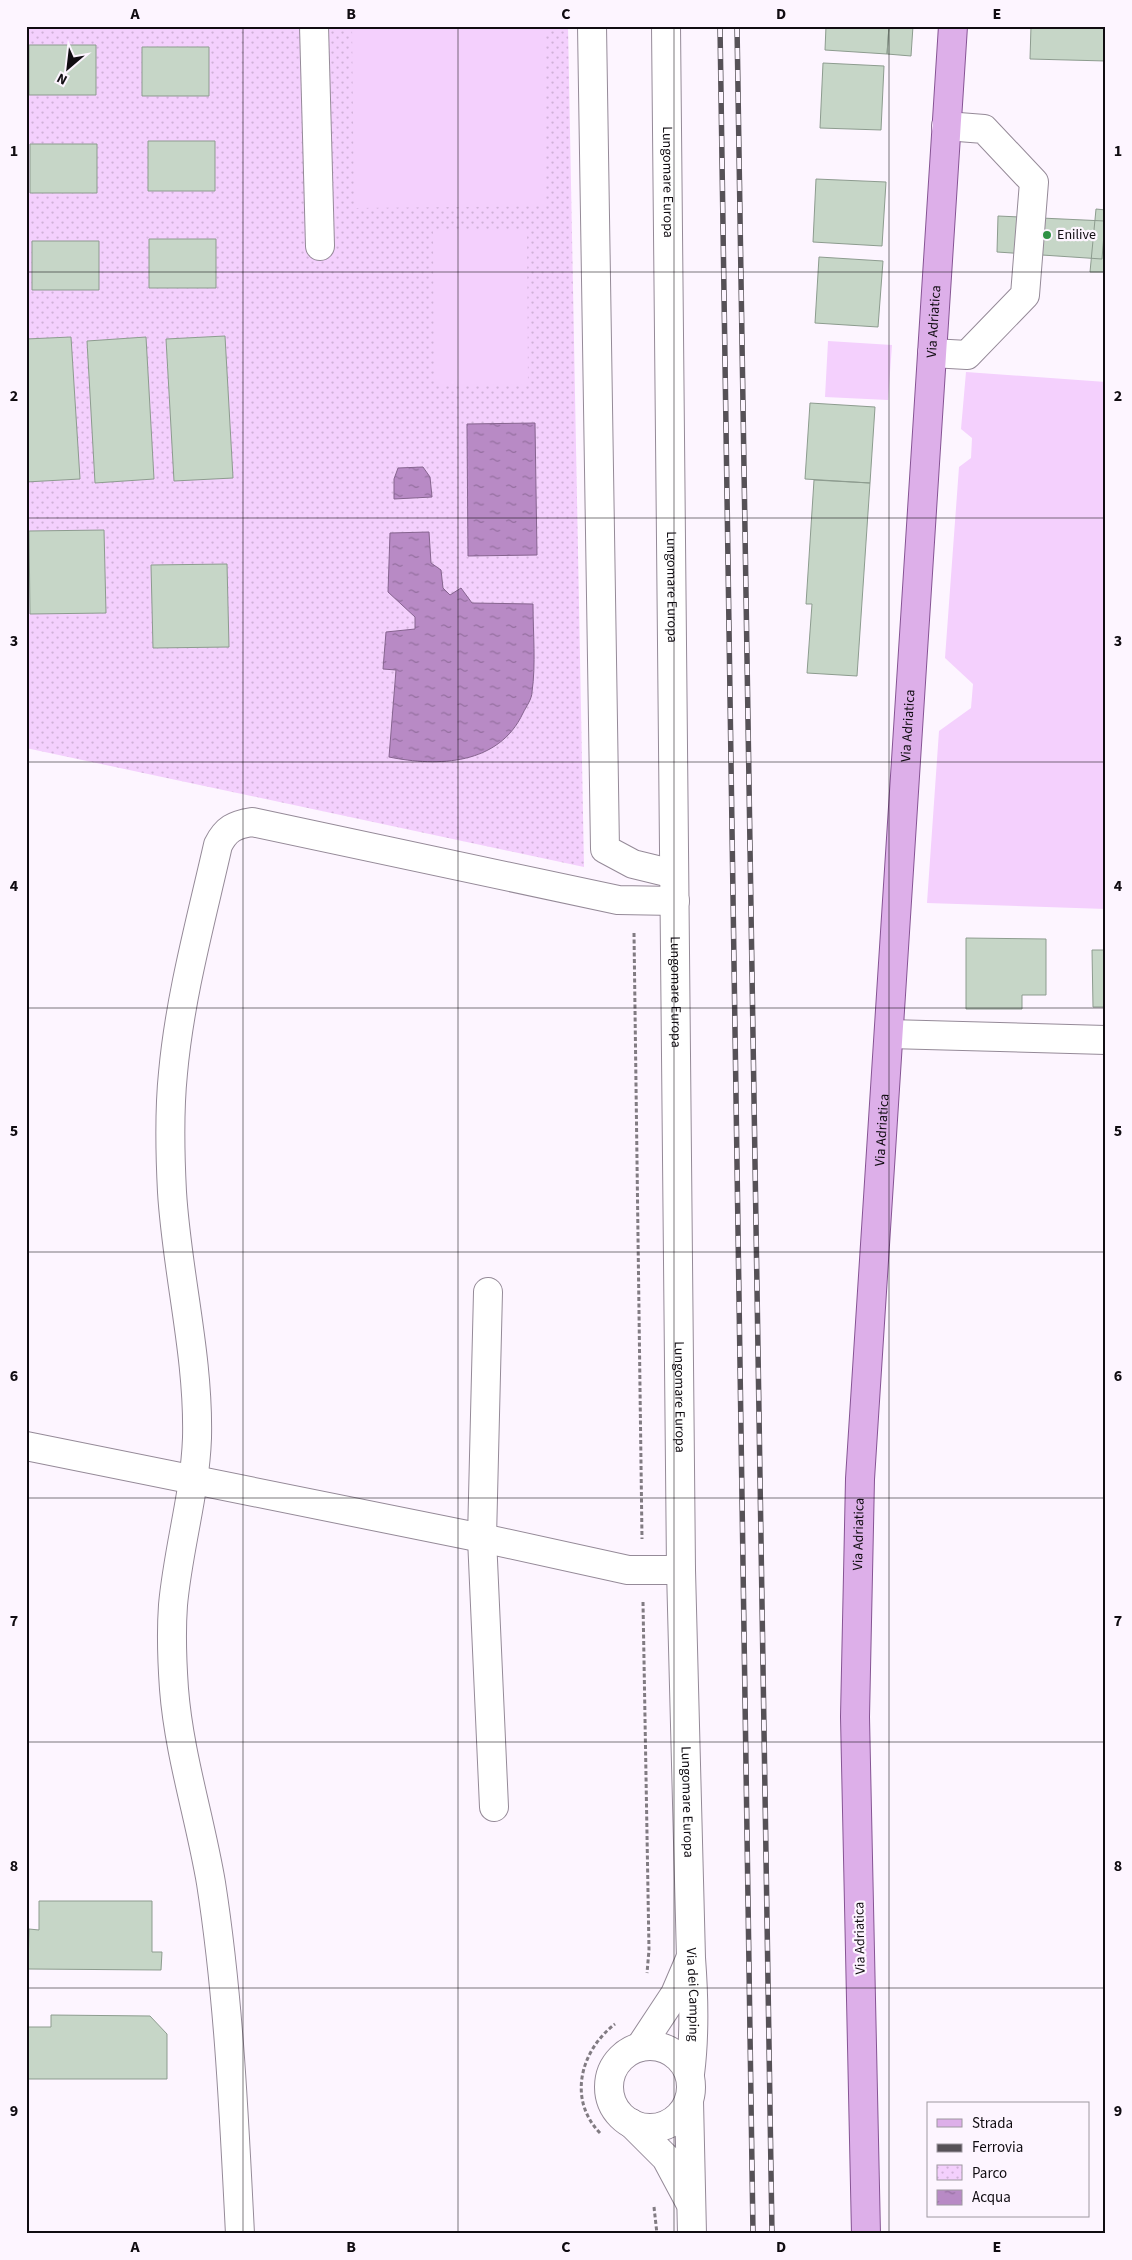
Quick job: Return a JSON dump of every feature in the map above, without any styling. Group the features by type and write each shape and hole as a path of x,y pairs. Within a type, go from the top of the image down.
{"main road":[{"name":"Via Adriatica","path":"866,2234 855,1718 856,1584 860,1479 953,26"}],"street":[{"path":"314,26 320,246"},
{"path":"592,26 605,849 633,864 674,874"},
{"name":"Lungomare Europa","path":"666,26 681,1570 691,1958"},
{"path":"932,353 967,355 1026,295 1034,182 984,129 946,126"},
{"path":"240,2234 231,2046 211,1885 182,1743 172,1654 173,1604 194,1480 197,1435 194,1356 172,1193 173,1074 184,998 218,845 224,834 234,825 252,822 618,900 675,901"},
{"path":"889,1034 1106,1040"},
{"path":"488,1292 482,1538 494,1807"},
{"path":"26,1446 482,1538 628,1570 681,1570"},
{"name":"Via dei Camping","path":"640,2047 674,1994 691,1958"},
{"name":"Via dei Camping","path":"691,1958 694,2039 690,2074 692,2088 690,2101 692,2234"},
{"name":"Via dei Camping","path":"690,2074 684,2063 665,2048 653,2045 640,2047 629,2052 619,2060 612,2071 609,2084 615,2108 666,2158 691,2206"},
{"path":"631,2123 647,2128 660,2127 672,2122 683,2113 690,2101"}],"green space":[{"path":"26,26 568,26 584,867 26,748"},
{"path":"352,26 544,26 546,206 354,208"},
{"path":"527,229 528,384 434,385 433,230"},
{"path":"828,341 892,345 888,400 825,397"},
{"path":"966,372 1106,382 1104,712 1106,713 1106,909 927,903 939,731 971,708 973,684 945,658 959,467 971,458 972,438 961,429"}],"water":[{"path":"535,423 537,555 468,556 467,424"},
{"path":"423,467 430,477 432,497 394,499 394,479 398,468"},
{"path":"429,532 431,563 441,570 443,588 450,595 461,588 472,603 533,604 534,671 530,700 512,730 499,743 483,752 465,758 427,762 389,757 396,670 383,669 386,632 415,629 415,617 388,592 390,533"}],"building":[{"path":"826,26 889,26 887,54 825,50"},
{"path":"889,26 913,26 911,56 887,54"},
{"path":"1031,26 1106,26 1106,61 1030,59"},
{"path":"29,45 96,45 96,95 29,95"},
{"path":"142,47 209,47 209,96 142,96"},
{"path":"823,63 884,66 881,130 820,128"},
{"path":"148,141 215,141 215,191 148,191"},
{"path":"30,144 97,144 97,193 30,193"},
{"path":"816,179 886,182 882,246 813,242"},
{"path":"1096,209 1106,210 1106,272 1090,272"},
{"path":"998,216 1105,221 1102,259 997,252"},
{"path":"149,239 216,239 216,288 149,288"},
{"path":"32,241 99,241 99,290 32,290"},
{"path":"819,257 883,261 878,327 815,323"},
{"path":"225,336 233,478 174,481 166,339"},
{"path":"71,337 80,479 26,482 26,339"},
{"path":"146,337 154,479 95,483 87,341"},
{"path":"810,403 875,407 870,483 805,479"},
{"path":"814,480 870,483 857,676 807,673 812,604 806,604"},
{"path":"104,530 106,613 30,614 29,531"},
{"path":"227,564 229,647 153,648 151,565"},
{"path":"1106,664 1106,713 1104,713"},
{"path":"966,938 1046,939 1046,995 1022,995 1022,1009 966,1009"},
{"path":"1092,950 1106,950 1106,1007 1093,1007"},
{"path":"39,1901 152,1901 152,1952 162,1952 161,1970 28,1969 29,1929 39,1930"},
{"path":"51,2015 150,2016 167,2034 167,2079 28,2079 28,2027 51,2027"}],"railway":[{"path":"720,26 753,2234"},
{"path":"737,26 772,2234"}],"place":[{"name":"Enilive","path":"1047,235"}]}
